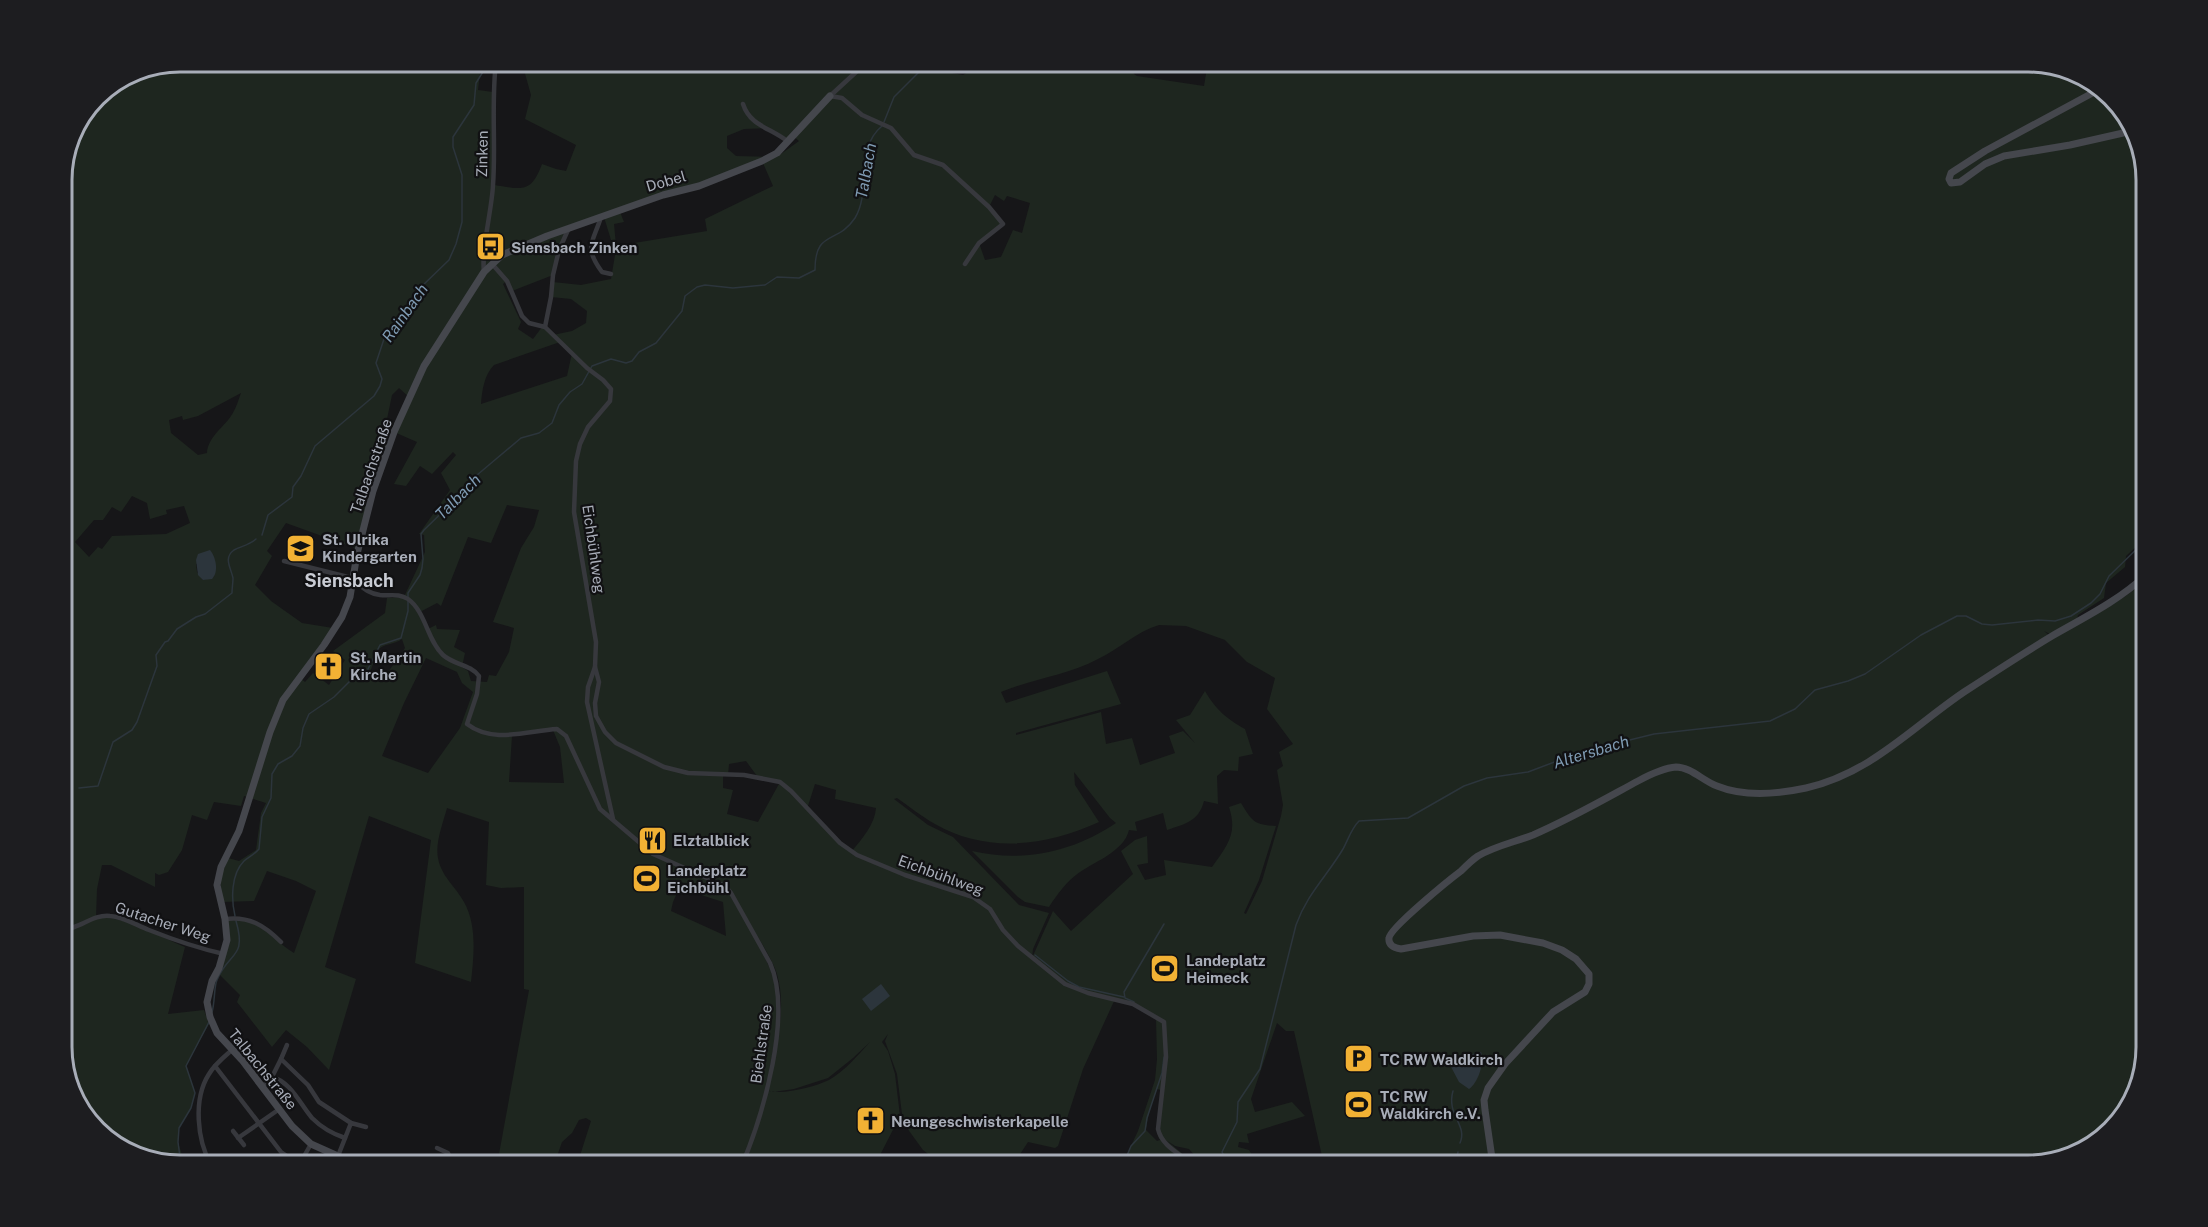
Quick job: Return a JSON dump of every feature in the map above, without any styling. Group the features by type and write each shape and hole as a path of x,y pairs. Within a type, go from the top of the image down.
{"street":[{"name":"Zinken","path":"484,272 494,185 495,116 492,92 495,72"},
{"name":"Dobel","path":"493,265 502,255 546,236 663,195 699,186 762,161 777,153 830,96 857,72"},
{"path":"842,86 840,92 842,98"},
{"path":"2092,93 1984,152 1951,173 1949,179 1951,183 1956,184 1985,164 2004,156 2125,133"},
{"path":"830,96 842,98 862,115 891,128 914,154 943,165 989,207 1003,224 979,243 965,264"},
{"path":"742,104 757,124 787,141"},
{"path":"601,217 591,242 590,252 602,272 611,274"},
{"path":"545,327 553,274 559,250 568,230"},
{"path":"486,248 497,246 502,250 502,255"},
{"name":"Eichbühlweg","path":"493,265 507,281 522,316 529,323 545,327 609,386 611,396 609,401 588,428 580,444 576,462 574,512 596,642 595,667 599,682 595,703 596,716 605,732 616,743 664,767 688,773 744,775 780,782 840,843 857,855 905,875 973,897 990,909 1003,930 1018,946 1065,984 1088,993 1133,1004 1164,1022 1166,1057 1158,1129 1162,1139 1179,1155"},
{"name":"Talbachstraße","path":"336,1155 311,1144 298,1132 278,1110 213,1026 208,1008 208,994 224,954 227,940 217,885 221,867 239,831 270,732 283,700 312,663 342,617 350,597 373,491 394,432 424,366 484,272 493,265"},
{"name":"Biehlstraße","path":"284,561 353,579 357,585 379,595 396,595 407,599 422,618 438,649 452,661 473,669 479,676 477,694 467,724 483,733 498,735 557,729 566,736 600,809 653,854 728,889 775,974 780,1000 767,1090 746,1155"},
{"path":"1491,1155 1484,1100 1488,1088 1505,1064 1553,1012 1585,992 1589,984 1588,974 1576,959 1562,950 1500,934 1473,936 1401,949 1394,948 1390,944 1391,932 1409,914 1478,857 1532,835 1668,768 1678,767 1688,770 1711,784 1734,791 1763,793 1803,788 1856,771 1963,693 2051,637 2109,605 2136,583"},
{"path":"595,667 586,702 614,821"},
{"path":"590,681 599,682"},
{"name":"Gutacher Weg","path":"72,928 96,917 110,916 128,921 185,945 224,954"},
{"path":"225,919 239,917 250,919 270,931 281,942"},
{"path":"262,1088 272,1077 287,1044"},
{"path":"207,1155 203,1145 200,1108 202,1090 215,1066 232,1050"},
{"path":"281,1059 308,1085 319,1102 351,1123 366,1127"},
{"path":"215,1066 284,1155"},
{"path":"272,1077 279,1079 289,1087 318,1124 345,1138"},
{"path":"238,1138 278,1110"},
{"path":"338,1155 351,1123"},
{"path":"233,1131 244,1145"},
{"path":"305,1155 311,1144"},
{"path":"437,1148 449,1155"}],"shaded area":[{"path":"173,72 481,72 478,90 493,92 494,185 512,188 529,185 538,174 542,164 566,171 576,145 525,119 531,95 525,72 946,72 963,75 968,72 1134,72 1137,76 1204,86 1206,72 2028,72 2056,76 2088,90 2109,109 2125,132 2136,173 2136,547 2126,556 2125,567 2106,583 2104,598 2078,615 2077,619 2050,634 2044,631 2051,637 2113,605 2136,588 2136,1047 2132,1075 2118,1107 2088,1137 2069,1147 2028,1155 1322,1155 1294,1031 1286,1031 1277,1023 1251,1099 1255,1112 1292,1102 1305,1116 1247,1134 1249,1143 1239,1142 1238,1147 1249,1150 1252,1155 1194,1155 1189,1149 1175,1146 1166,1140 1184,1155 1127,1155 1138,1131 1155,1080 1156,1019 1132,1004 1115,999 1083,1069 1058,1146 1055,1148 1028,1142 1020,1155 929,1155 907,1128 902,1114 897,1074 885,1041 888,1034 882,1042 888,1051 895,1074 900,1116 880,1155 580,1155 591,1121 586,1118 579,1120 572,1133 562,1142 557,1155 499,1155 529,990 524,989 524,887 501,888 486,885 489,822 447,808 438,846 438,858 442,870 464,902 471,920 474,951 471,982 415,963 431,840 369,816 325,967 356,979 329,1070 307,1047 286,1030 272,1047 237,1002 240,995 219,974 230,942 228,921 239,920 257,925 294,953 316,891 267,871 254,901 222,902 220,879 228,858 239,861 256,850 261,813 266,803 244,796 241,806 214,802 207,820 192,815 182,850 168,872 159,875 155,873 155,887 111,865 102,865 97,889 96,917 130,923 185,947 168,1014 204,1010 209,1024 186,1066 195,1093 191,1108 179,1128 178,1142 182,1155 166,1154 132,1144 109,1128 90,1107 83,1095 72,1054 72,173 78,145 94,114 120,90 139,80","holes":["767,128 789,140 793,136 799,141 781,154 778,150 770,157 736,156 727,148 727,136 744,129","763,163 773,186 705,219 707,231 616,246 614,224 624,222 620,212 746,171","995,195 1004,201 1007,196 1030,203 1022,233 1013,230 1001,257 985,260 979,243 1003,224 989,207","604,217 611,240 609,253 615,255 611,279 581,285 553,282 551,297 571,299 587,311 586,323 572,331 553,335 542,327 533,339 518,329 521,322 503,284 507,281 512,291 553,275 568,230","560,342 572,353 567,376 481,404 486,378 494,365","399,388 410,398 394,432 417,442 394,484 406,486 420,466 432,474 453,452 456,455 441,473 450,490 419,534 424,535 425,552 404,597 387,598 385,613 333,651 345,660 329,685 313,673 305,682 298,676 333,628 302,623 271,601 255,585 272,556 267,551 286,523 355,548 377,471 387,445 382,443 392,395","241,393 233,413 213,437 207,453 198,455 171,433 169,420 182,416 183,420 198,416","132,496 147,503 150,519 167,514 166,510 184,506 190,523 166,534 112,536 102,549 98,547 89,557 75,542 94,520 103,520 112,507 121,512","507,505 539,510 534,527 521,548 493,622 514,628 509,652 496,676 489,675 487,682 471,681 468,671 462,667 465,653 454,647 460,630 437,629 436,625 426,630 418,613 437,603 441,606 468,537 491,543","215,560 214,577 203,580 197,572 196,564","1159,625 1186,626 1225,640 1247,662 1275,678 1267,709 1293,744 1279,752 1283,766 1277,770 1283,805 1262,881 1246,914 1244,913 1259,880 1276,826 1263,825 1254,821 1241,803 1229,807 1232,832 1212,867 1164,860 1166,875 1145,880 1137,865 1148,863 1147,836 1135,840 1121,851 1133,874 1071,931 1053,911 1032,958 1033,949 1049,913 1019,905 953,837 928,825 894,799 897,798 935,824 955,834 975,840 996,843 1038,841 1059,837 1099,822 1075,785 1074,772 1116,823 1083,841 1047,852 1010,856 972,851 1018,897 1025,902 1049,907 1075,876 1116,850 1129,830 1137,831 1135,822 1163,813 1167,830 1195,817 1204,801 1218,804 1217,776 1224,770 1238,771 1239,757 1253,754 1245,729 1222,713 1205,691 1190,715 1176,720 1195,743 1183,731 1169,736 1175,753 1140,765 1132,738 1106,744 1101,712 1016,735 1016,733 1121,704 1107,671 1006,703 1001,692 1086,664 1106,655","402,639 405,648 381,682 368,678 378,650","426,658 457,672 462,683 473,692 460,728 428,773 382,756","553,730 560,747 564,783 509,782 512,736","746,761 757,776 780,782 758,822 727,814 733,790 723,788 723,776 728,775 729,764","815,784 836,790 835,799 876,808 871,825 852,851 819,823 807,809","682,882 701,895 723,902 726,936 671,911","730,893 769,955 780,988 781,1017 767,1090 770,1091 766,1090 777,1014 776,989 763,953","870,1042 846,1067 829,1080 798,1090 775,1092 794,1089 828,1078","1157,1089 1161,1090 1158,1136 1160,1140 1157,1141 1146,1130"]},
{"path":"210,550 216,569 212,579 203,580 198,575 196,560 198,554"},
{"path":"881,984 890,996 871,1011 862,999"},
{"path":"1481,1052 1482,1056 1481,1067 1478,1077 1469,1089 1459,1082 1449,1063"}],"waterway":[{"name":"Rainbach","path":"262,535 268,515 292,497 293,487 301,476 315,446 374,396 382,379 376,363 384,339 421,287 449,260 462,222 462,175 453,147 453,137 474,105 476,83 483,72"},
{"name":"Talbach","path":"884,122 894,97 919,72"},
{"name":"Talbach","path":"235,916 234,880 244,861 259,849 262,817 271,798 272,774 278,764 292,756 300,746 303,728 309,714 334,697 352,679 360,680 364,677 380,645 401,638 408,611 408,593 422,568 421,534 424,530 462,493 470,481 521,438 539,433 552,423 559,405 570,392 582,384 592,366 611,359 626,363 632,361 639,352 656,343 682,311 685,296 697,287 705,285 733,288 765,285 777,277 799,278 815,270 819,248 855,218 860,207 868,146 873,135 882,126"},
{"name":"Rainbach","path":"79,788 98,786 113,742 132,730 137,722 157,666 156,655 165,642 177,629 205,614 232,593 233,578 229,556 234,550 256,539"},
{"name":"Altersbach","path":"1224,1155 1222,1152 1237,1122 1238,1102 1260,1069 1296,925 1306,904 1337,859 1359,821 1408,818 1464,786 1487,778 1528,772 1581,752 1654,734 1770,721 1795,709 1815,690 1865,674 1921,635 1957,616 1966,616 1982,624 1992,625 2038,620 2055,621 2071,616 2100,594 2109,576 2136,550"},
{"name":"Talbach","path":"212,1012 217,980 238,949 239,933 236,921"},
{"path":"1134,1002 1125,998 1124,992 1164,924"},
{"path":"1035,955 1079,987 1124,997"},
{"name":"Talbach","path":"180,1155 179,1128 191,1108 195,1093 186,1066 209,1022"},
{"path":"1127,1155 1131,1146 1145,1131 1162,1073 1164,1057"},
{"path":"1453,1091 1452,1107 1461,1131 1460,1143"}],"place":[{"name":"Siensbach Zinken","path":"490,247"},
{"name":"St. Ulrika Kindergarten","path":"301,548"},
{"name":"St. Martin Kirche","path":"329,666"},
{"name":"Elztalblick","path":"652,840"},
{"name":"Landeplatz Eichbühl","path":"646,879"},
{"name":"Landeplatz Heimeck","path":"1165,969"},
{"name":"TC RW Waldkirch","path":"1359,1059"},
{"name":"TC RW Waldkirch e.V.","path":"1359,1105"},
{"name":"Neungeschwisterkapelle","path":"870,1121"}],"district":[{"name":"Siensbach","path":"349,580"}]}
